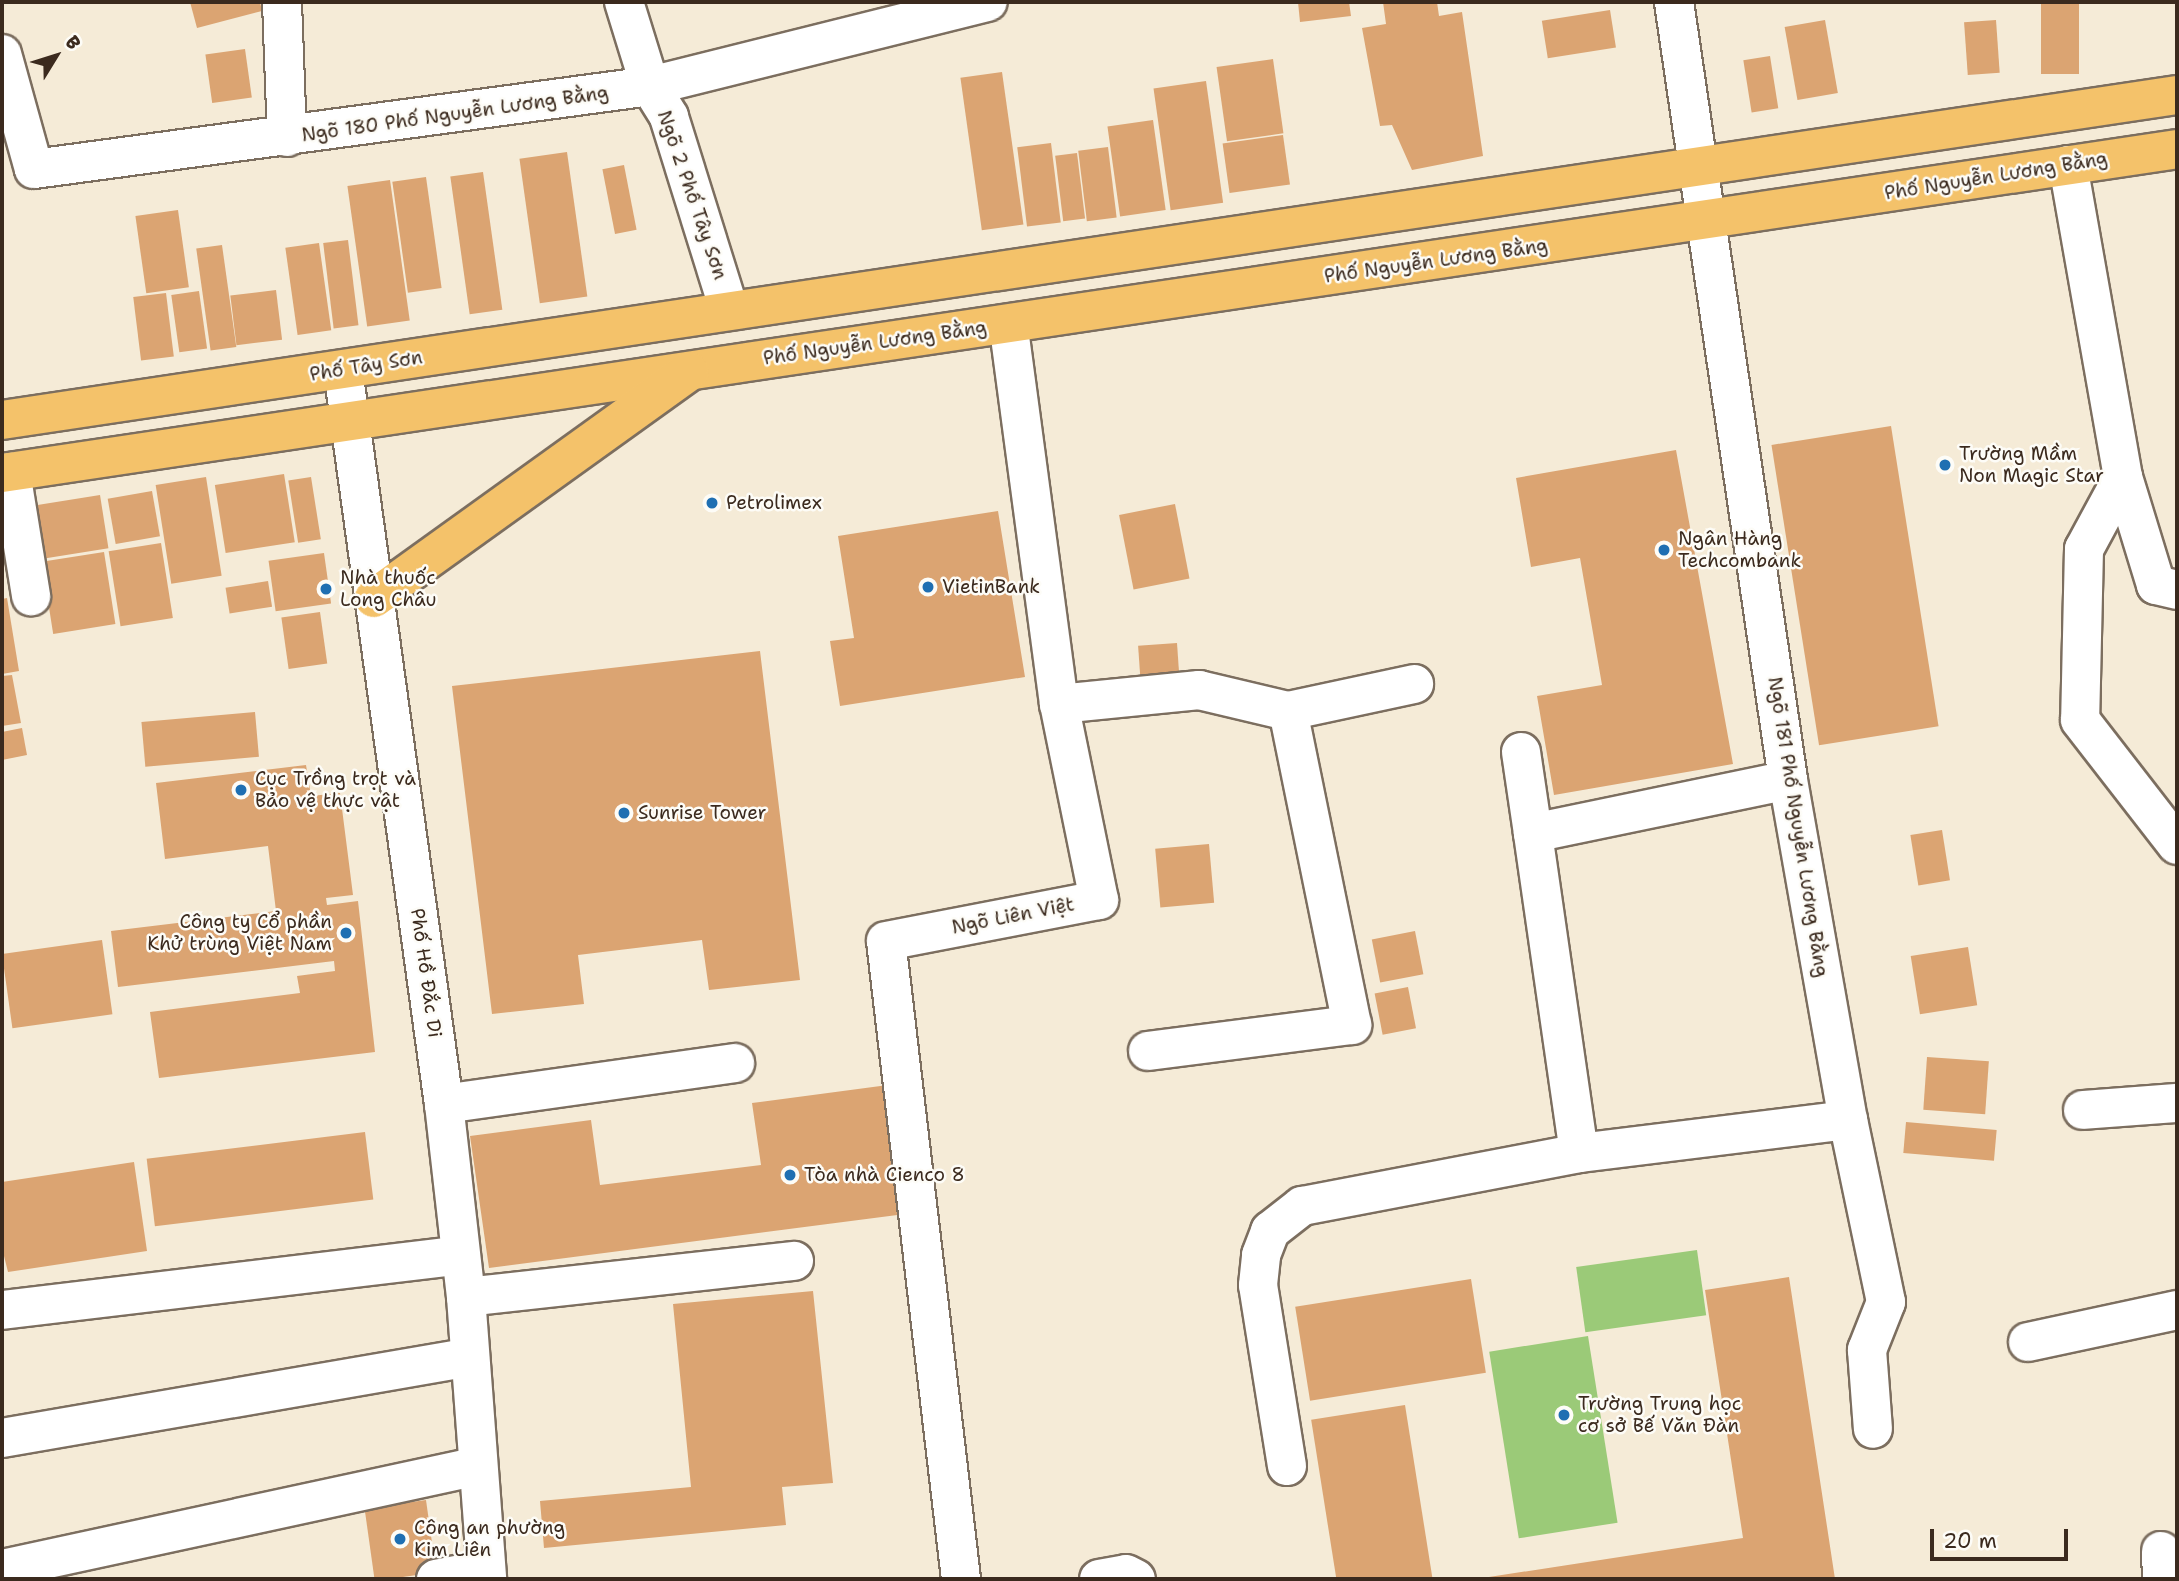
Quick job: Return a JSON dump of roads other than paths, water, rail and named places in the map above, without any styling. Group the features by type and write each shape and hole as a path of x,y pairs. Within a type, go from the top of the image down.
{"main road":[{"path":"729,310 2177,95"},
{"name":"Phố Nguyễn Lương Bằng","path":"693,369 2177,149"},
{"name":"Phố Tây Sơn","path":"2,420 729,310"},
{"path":"6,472 693,369"},
{"path":"374,598 693,369"}],"street":[{"path":"282,2 287,137"},
{"name":"Ngõ 2 Phố Tây Sơn","path":"625,2 650,86 669,117 729,310"},
{"name":"Ngõ 180 Phố Nguyễn Lương Bằng","path":"2,54 33,169 287,137 650,86 988,2"},
{"path":"1674,2 1699,166"},
{"path":"2068,165 2123,477 2157,585 2177,590"},
{"name":"Ngõ 181 Phố Nguyễn Lương Bằng","path":"1699,166 1788,780 1848,1120 1886,1302 1867,1350 1873,1429"},
{"name":"Ngõ Liên Việt","path":"961,1579 937,1353 886,941 1099,900 1059,704 1008,324"},
{"name":"Phố Hồ Đắc Di","path":"343,370 444,1104 466,1297 487,1574"},
{"path":"6,472 31,596"},
{"path":"2123,477 2084,549 2080,720 2177,845"},
{"path":"1059,704 1199,690 1288,711 1414,684"},
{"path":"1148,1051 1352,1025 1288,711"},
{"path":"1521,752 1579,1153"},
{"path":"1533,833 1788,780"},
{"path":"444,1104 735,1063"},
{"path":"2083,1110 2177,1103"},
{"path":"1287,1466 1258,1285 1261,1255 1270,1231 1302,1206 1579,1153 1848,1120"},
{"path":"2,1310 460,1255"},
{"path":"466,1297 794,1261"},
{"path":"2028,1342 2177,1310"},
{"path":"2,1438 470,1357"},
{"path":"2,1569 60,1569 477,1466"},
{"path":"436,1579 487,1574"},
{"path":"1099,1579 1126,1574 1136,1579"}],"place":[{"name":"Trường Mầm Non Magic Star","path":"1945,465"},
{"name":"Petrolimex","path":"712,503"},
{"name":"Ngân Hàng Techcombank","path":"1664,550"},
{"name":"VietinBank","path":"928,587"},
{"name":"Nhà thuốc Long Châu","path":"326,589"},
{"name":"Cục Trồng trọt và Bảo vệ thực vật","path":"241,790"},
{"name":"Sunrise Tower","path":"624,813"},
{"name":"Công ty Cổ phần Khử trùng Việt Nam","path":"346,933"},
{"name":"Tòa nhà Cienco 8","path":"790,1175"},
{"name":"Trường Trung học cơ sở Bế Văn Đàn","path":"1564,1415"},
{"name":"Công an phường Kim Liên","path":"400,1539"}]}
